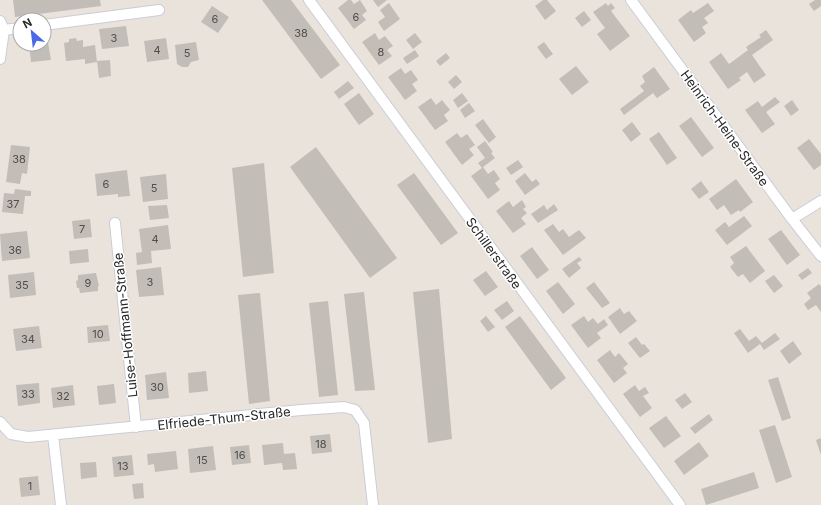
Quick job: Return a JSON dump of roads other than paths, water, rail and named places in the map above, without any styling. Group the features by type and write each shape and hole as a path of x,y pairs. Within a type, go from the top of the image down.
{"street":[{"name":"Schillerstraße","path":"309,0 680,505"},
{"name":"Heinrich-Heine-Straße","path":"631,0 792,219 821,256"},
{"path":"52,24 159,10"},
{"path":"0,58 2,25 12,27"},
{"path":"792,219 821,201"},
{"name":"Luise-Hoffmann-Straße","path":"115,223 136,427"},
{"name":"Elfriede-Thum-Straße","path":"0,422 11,434 28,437 344,407 355,410 364,423 373,505"},
{"path":"53,435 61,505"}]}
